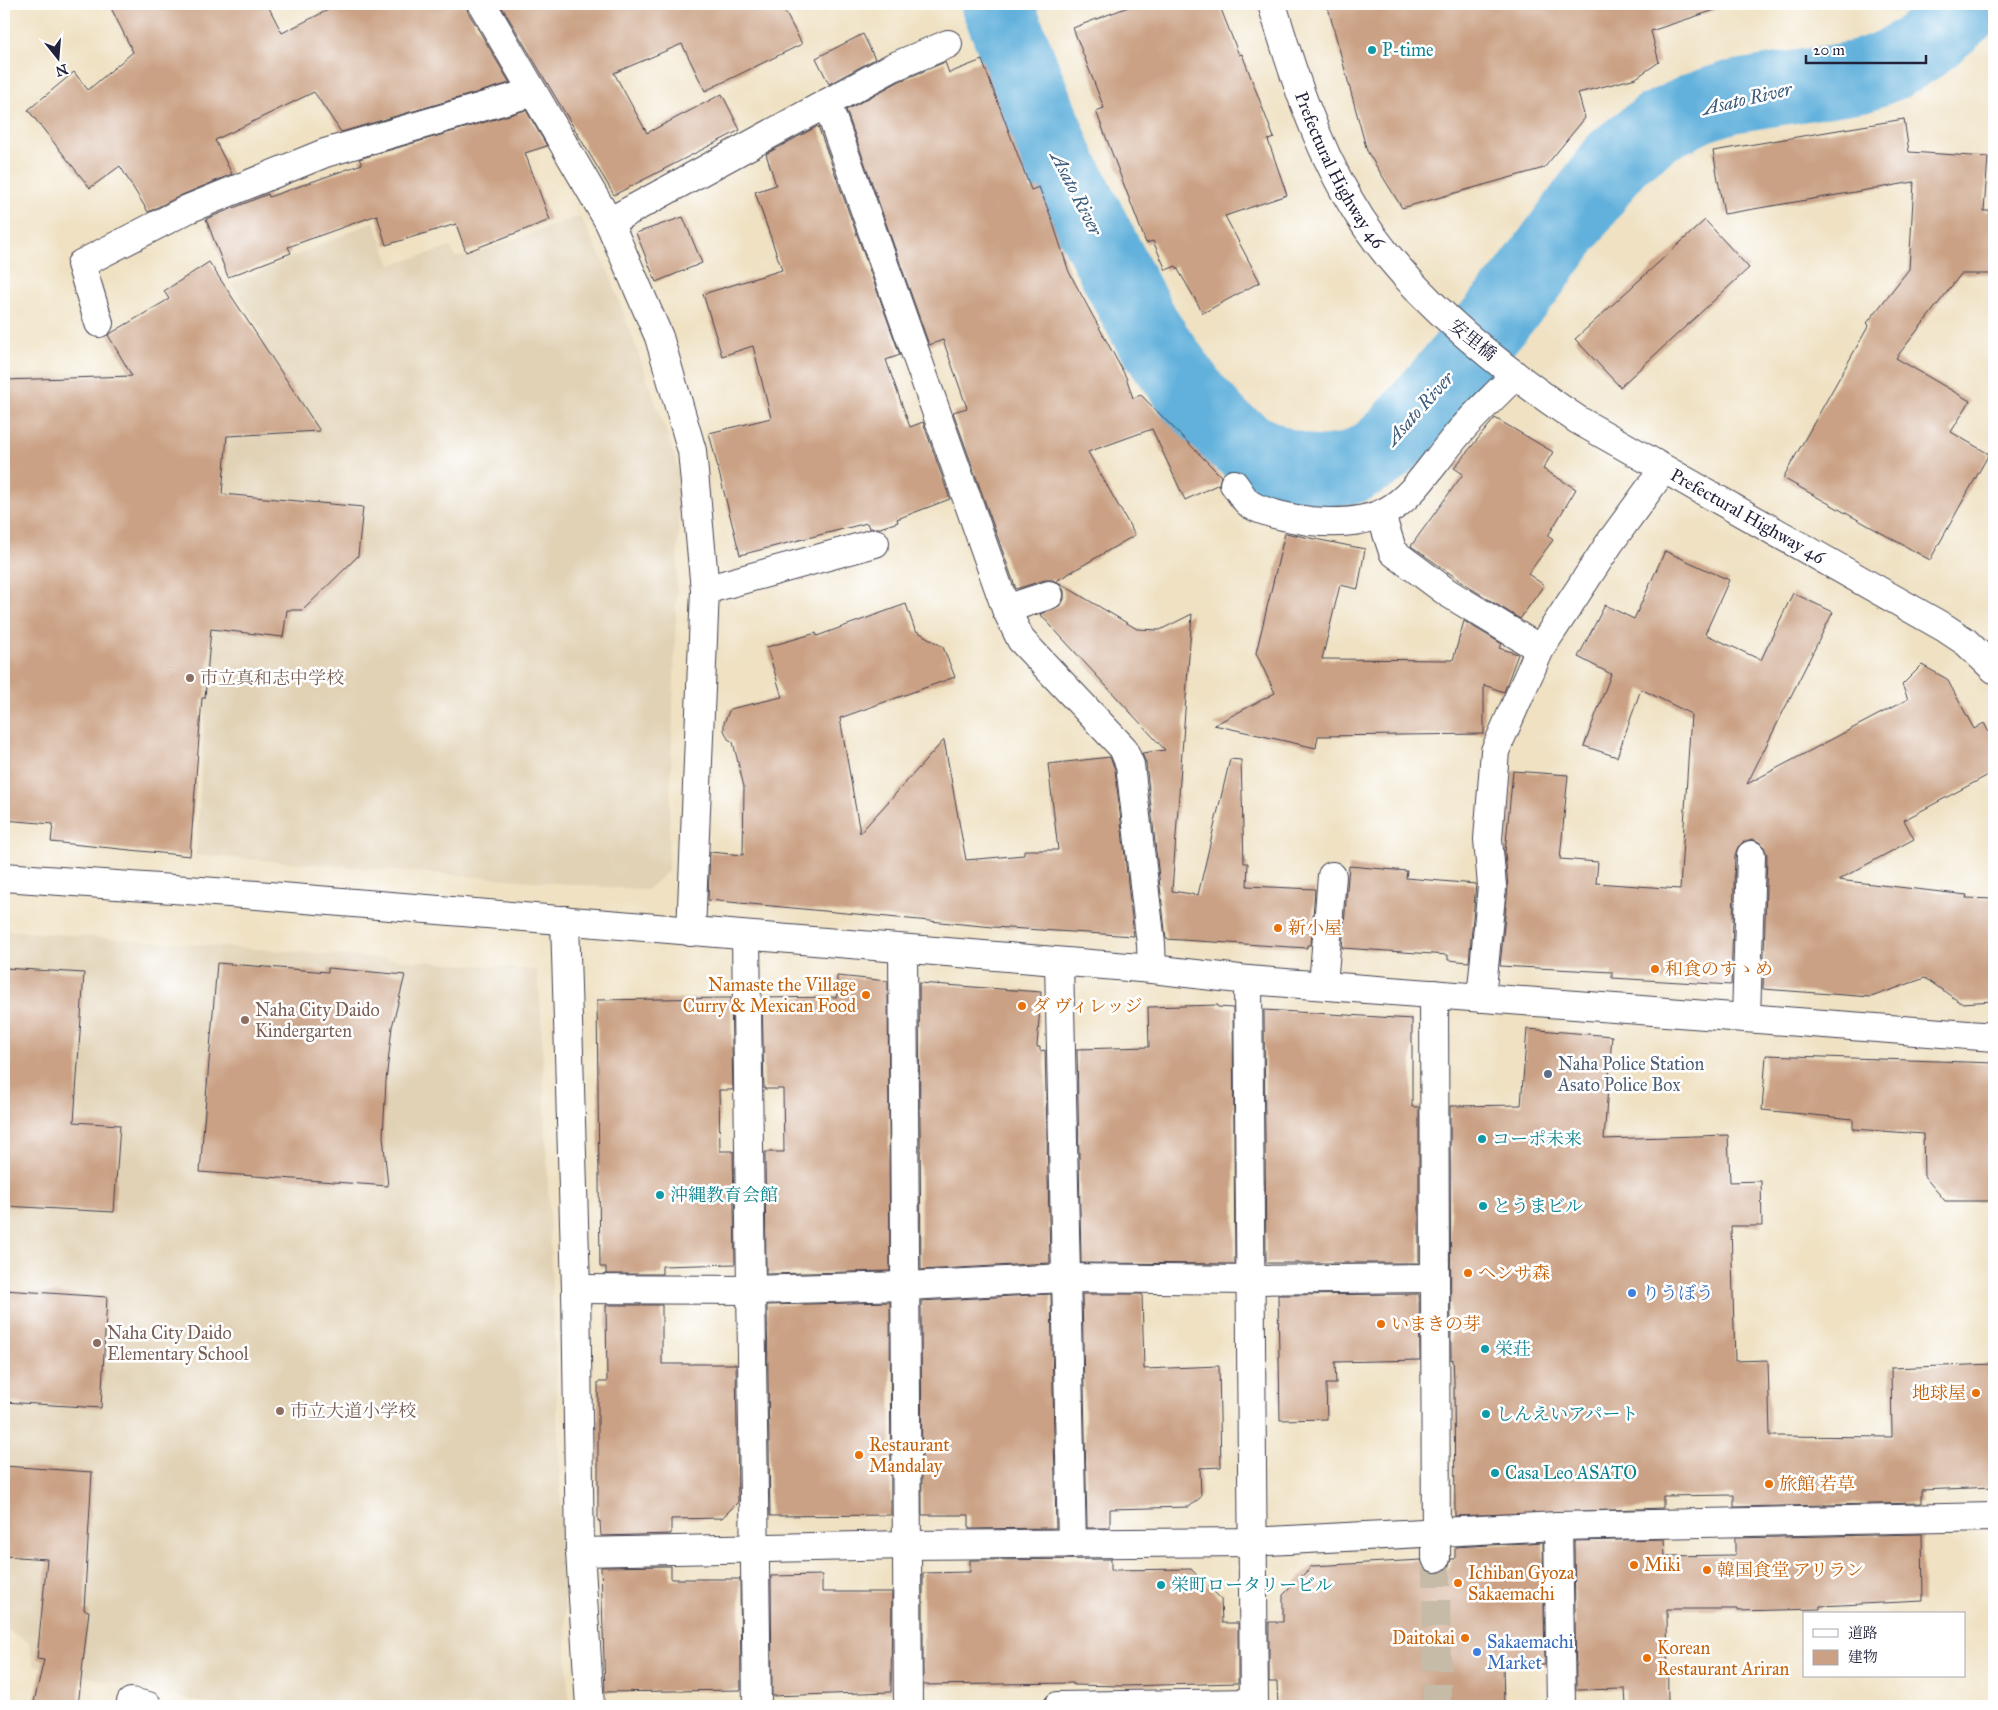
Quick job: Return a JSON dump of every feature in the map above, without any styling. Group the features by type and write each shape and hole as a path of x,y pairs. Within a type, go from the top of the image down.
{"street":[{"path":"482,4 609,222 659,337 692,451 705,590 691,932"},
{"name":"Prefectural Highway 46","path":"1272,4 1290,65 1319,138 1350,202 1391,257 1444,316"},
{"path":"609,222 893,67 948,44"},
{"path":"99,323 81,264 188,209 325,153 534,92"},
{"path":"827,103 1006,609 1021,640 1123,748 1130,765 1152,944 1152,969"},
{"name":"安里橋","path":"1444,316 1509,369"},
{"path":"1234,484 1250,504 1294,519 1338,524 1382,515 1408,496 1474,416 1488,404 1509,369"},
{"name":"Prefectural Highway 46","path":"1509,369 1578,420 1663,470 1945,628 1966,642 1994,669"},
{"path":"1481,998 1492,886 1488,839 1495,752 1540,649 1609,544 1663,470"},
{"path":"1382,515 1393,552 1448,594 1540,649"},
{"path":"705,590 875,542"},
{"path":"1006,609 1049,595"},
{"path":"1746,1018 1751,855"},
{"path":"1323,985 1332,876"},
{"path":"4,877 257,895 903,950 1152,969 1248,980 1994,1038"},
{"path":"565,920 576,1290 580,1552 590,1706"},
{"path":"746,937 757,1706"},
{"path":"903,950 908,1706"},
{"path":"1059,962 1072,1544"},
{"path":"1058,1706 1254,1705 1248,980"},
{"path":"1434,994 1436,1558"},
{"path":"576,1290 751,1290 906,1286 1065,1278 1251,1280 1434,1278"},
{"path":"580,1552 906,1545 1252,1542 1558,1526 1994,1517"},
{"path":"1558,1526 1561,1706"}],"shaded area":[{"name":"市立真和志中学校","path":"580,216 610,275 676,459 680,484 668,871 647,890 196,855 205,709 4,693 4,375 214,367 265,337 232,284 374,221 391,265 451,247 455,257 468,256"},
{"name":"市立大道小学校","path":"4,930 537,970 541,1011 569,1706 218,1706 34,1665 29,1642 4,1628"}],"building":[{"path":"109,4 267,4 282,33 340,4 466,4 468,12 510,83 341,132 314,92 215,140 232,174 148,212 120,166 90,188 28,110 74,72 88,90 133,52"},
{"path":"500,4 781,4 802,44 705,91 682,44 614,73 647,133 722,94 740,130 614,195"},
{"path":"1136,4 1219,4 1239,55 1242,54 1274,138 1268,140 1287,195 1225,216 1260,282 1203,313 1176,266 1166,270 1153,241 1146,243 1096,111 1104,108 1073,28"},
{"path":"1327,4 1714,4 1715,10 1651,31 1659,62 1636,78 1578,93 1585,118 1544,168 1402,208 1367,151"},
{"path":"863,34 875,59 829,84 816,58"},
{"path":"982,60 1031,190 1039,187 1069,272 1126,377 1133,398 1141,395 1221,476 1219,484 1185,500 1152,429 1088,452 1135,535 1056,581 1137,629 1160,630 1192,614 1172,891 1198,895 1230,759 1241,760 1244,863 1248,863 1247,886 1315,889 1311,945 1307,945 1307,948 1166,939 1146,763 1142,753 1165,750 1040,614 1061,605 1064,599 1064,591 1060,584 1053,580 1045,580 1016,589 953,412 967,408 943,340 929,345 846,110 900,81 945,62 949,73"},
{"path":"526,110 547,146 525,153 550,220 466,252 456,224 386,245 377,215 288,247 291,253 228,277 206,219 268,194 269,197 362,164 359,159"},
{"path":"1904,119 1909,152 1988,157 1984,211 1994,211 1994,274 1961,274 1896,358 1970,401 1951,432 1989,454 1930,560 1783,478 1869,325 1867,323 1909,269 1914,182 1724,214 1713,151"},
{"path":"818,126 900,355 886,360 910,427 923,422 950,499 897,519 898,522 880,528 869,528 867,523 740,555 709,433 771,418 753,346 722,356 703,294 782,270 755,192 776,185 766,154"},
{"path":"683,217 702,263 656,282 636,233"},
{"path":"1705,220 1749,268 1620,387 1575,339"},
{"path":"209,262 320,431 227,436 222,494 363,507 358,556 303,610 287,610 283,637 211,629 205,698 202,698 190,856 51,842 53,824 4,820 4,380 132,376 108,335 169,299 164,291"},
{"path":"1495,418 1553,452 1543,469 1576,489 1548,536 1553,540 1528,574 1544,585 1520,619 1472,589 1411,546 1463,474 1454,468"},
{"path":"1285,533 1365,549 1358,589 1340,585 1322,659 1453,660 1464,621 1502,644 1499,648 1518,654 1504,692 1484,685 1484,734 1318,736 1316,748 1214,725 1275,693 1256,653"},
{"path":"1665,551 1729,580 1705,634 1761,660 1793,593 1833,612 1747,784 1908,699 1902,685 1922,665 1947,679 1974,729 1984,723 1994,742 1994,772 1904,820 1914,839 1838,880 1967,895 1966,898 1994,899 1994,1001 1961,1003 1925,978 1871,997 1763,989 1767,855 1764,847 1752,839 1743,842 1738,847 1735,855 1731,985 1612,978 1612,972 1500,966 1508,887 1505,852 1513,771 1568,775 1560,859 1598,862 1596,883 1680,889 1691,714 1641,689 1617,757 1584,746 1611,674 1578,657 1605,605 1634,619"},
{"path":"906,604 915,630 943,647 955,677 840,718 860,833 944,740 966,860 1024,855 1024,850 1058,850 1048,764 1110,757 1115,769 1134,936 993,927 708,900 710,852 743,855 744,787 733,742 728,739 724,730 724,723 730,709 782,697 767,647 816,633 817,636"},
{"path":"1349,866 1407,871 1406,878 1476,884 1469,962 1448,960 1448,955 1342,948"},
{"path":"217,963 328,972 328,968 405,975 392,1027 386,1081 383,1136 388,1186 200,1172"},
{"path":"4,968 84,973 74,1122 120,1125 114,1212 4,1206"},
{"path":"837,976 888,981 890,1271 766,1274 765,1152 784,1152 783,1089 764,1089 762,998 837,997"},
{"path":"919,983 1041,992 1037,1047 1040,1047 1040,1051 1045,1050 1050,1263 921,1270"},
{"path":"731,998 733,1090 719,1090 720,1151 733,1151 735,1264 662,1266 662,1274 606,1274 606,1267 600,1267 597,1000"},
{"path":"1218,1005 1218,1007 1233,1008 1235,1264 1081,1263 1077,1049 1149,1047 1148,1007"},
{"path":"1264,1010 1412,1019 1412,1107 1419,1107 1419,1263 1266,1263"},
{"path":"1527,1029 1612,1036 1604,1139 1728,1135 1730,1182 1761,1181 1762,1226 1731,1226 1735,1361 1768,1360 1770,1436 1892,1437 1891,1368 1994,1364 1994,1487 1921,1490 1921,1503 1734,1507 1734,1495 1663,1496 1663,1508 1455,1516 1454,1380 1453,1359 1451,1360 1450,1106 1521,1105"},
{"path":"1766,1055 1994,1063 1994,1201 1945,1201 1924,1176 1923,1134 1853,1129 1853,1119 1762,1110"},
{"path":"4,1290 107,1297 101,1408 4,1402"},
{"path":"1051,1294 1056,1528 969,1529 969,1515 922,1515 921,1301"},
{"path":"1082,1294 1142,1294 1144,1369 1219,1366 1221,1467 1200,1468 1201,1497 1189,1507 1110,1509 1110,1528 1087,1528"},
{"path":"1419,1294 1420,1360 1335,1362 1336,1384 1326,1384 1327,1419 1280,1420 1278,1295"},
{"path":"890,1302 891,1515 770,1516 767,1305"},
{"path":"606,1305 662,1305 662,1364 736,1364 738,1502 722,1518 671,1519 671,1534 601,1536 600,1521 598,1521 598,1382 607,1382"},
{"path":"4,1466 92,1472 84,1610 89,1611 78,1706 33,1706 44,1660 37,1659 47,1559 4,1556"},
{"path":"1922,1534 1923,1601 1820,1606 1820,1609 1737,1611 1737,1609 1667,1609 1668,1706 1626,1706 1625,1689 1576,1690 1574,1541 1664,1539 1665,1556 1735,1555 1735,1538"},
{"name":"Sakaemachi Market","path":"1543,1542 1545,1665 1503,1665 1504,1706 1278,1706 1277,1682 1269,1682 1269,1622 1283,1622 1283,1595 1312,1566 1421,1560 1428,1571 1437,1574 1449,1566 1451,1559 1455,1559 1455,1547"},
{"path":"1111,1559 1111,1570 1191,1569 1221,1599 1222,1623 1238,1623 1238,1683 1122,1686 1073,1685 1073,1683 923,1685 923,1573 970,1572 970,1560"},
{"path":"671,1566 671,1579 740,1579 741,1690 605,1692 601,1567"},
{"path":"822,1575 822,1592 892,1592 891,1692 772,1696 771,1576"}],"waterway":[{"name":"Asato River","path":"997,4 1058,159 1148,333 1193,397 1223,430 1250,449 1277,462 1315,473 1351,468 1377,454 1398,435 1525,284 1617,158 1656,128 1699,107 1731,97 1861,76 1893,64 1923,45 1973,4"}],"tunnel":[{"path":"1436,1558 1437,1706"}],"place":[{"name":"P-time","path":"1372,50"},
{"name":"市立真和志中学校","path":"190,678"},
{"name":"新小屋","path":"1278,928"},
{"name":"和食のすゝめ","path":"1655,969"},
{"name":"Namaste the Village Curry & Mexican Food","path":"866,995"},
{"name":"ダ ヴィレッジ","path":"1022,1006"},
{"name":"Naha City Daido Kindergarten","path":"245,1020"},
{"name":"Naha Police Station Asato Police Box","path":"1548,1074"},
{"name":"コーポ未来","path":"1482,1139"},
{"name":"沖縄教育会館","path":"660,1195"},
{"name":"とうまビル","path":"1483,1206"},
{"name":"ヘンサ森","path":"1468,1273"},
{"name":"りうぼう","path":"1632,1293"},
{"name":"いまきの芽","path":"1381,1324"},
{"name":"Naha City Daido Elementary School","path":"97,1343"},
{"name":"栄荘","path":"1485,1349"},
{"name":"地球屋","path":"1976,1393"},
{"name":"市立大道小学校","path":"280,1411"},
{"name":"しんえいアパート","path":"1486,1414"},
{"name":"Restaurant Mandalay","path":"859,1455"},
{"name":"Casa Leo ASATO","path":"1495,1473"},
{"name":"旅館 若草","path":"1769,1484"},
{"name":"Miki","path":"1634,1565"},
{"name":"韓国食堂 アリラン","path":"1707,1570"},
{"name":"Ichiban Gyoza Sakaemachi","path":"1458,1583"},
{"name":"栄町ロータリービル","path":"1161,1585"},
{"name":"Daitokai","path":"1465,1638"},
{"name":"Sakaemachi Market","path":"1477,1652"},
{"name":"Korean Restaurant Ariran","path":"1647,1658"}]}
